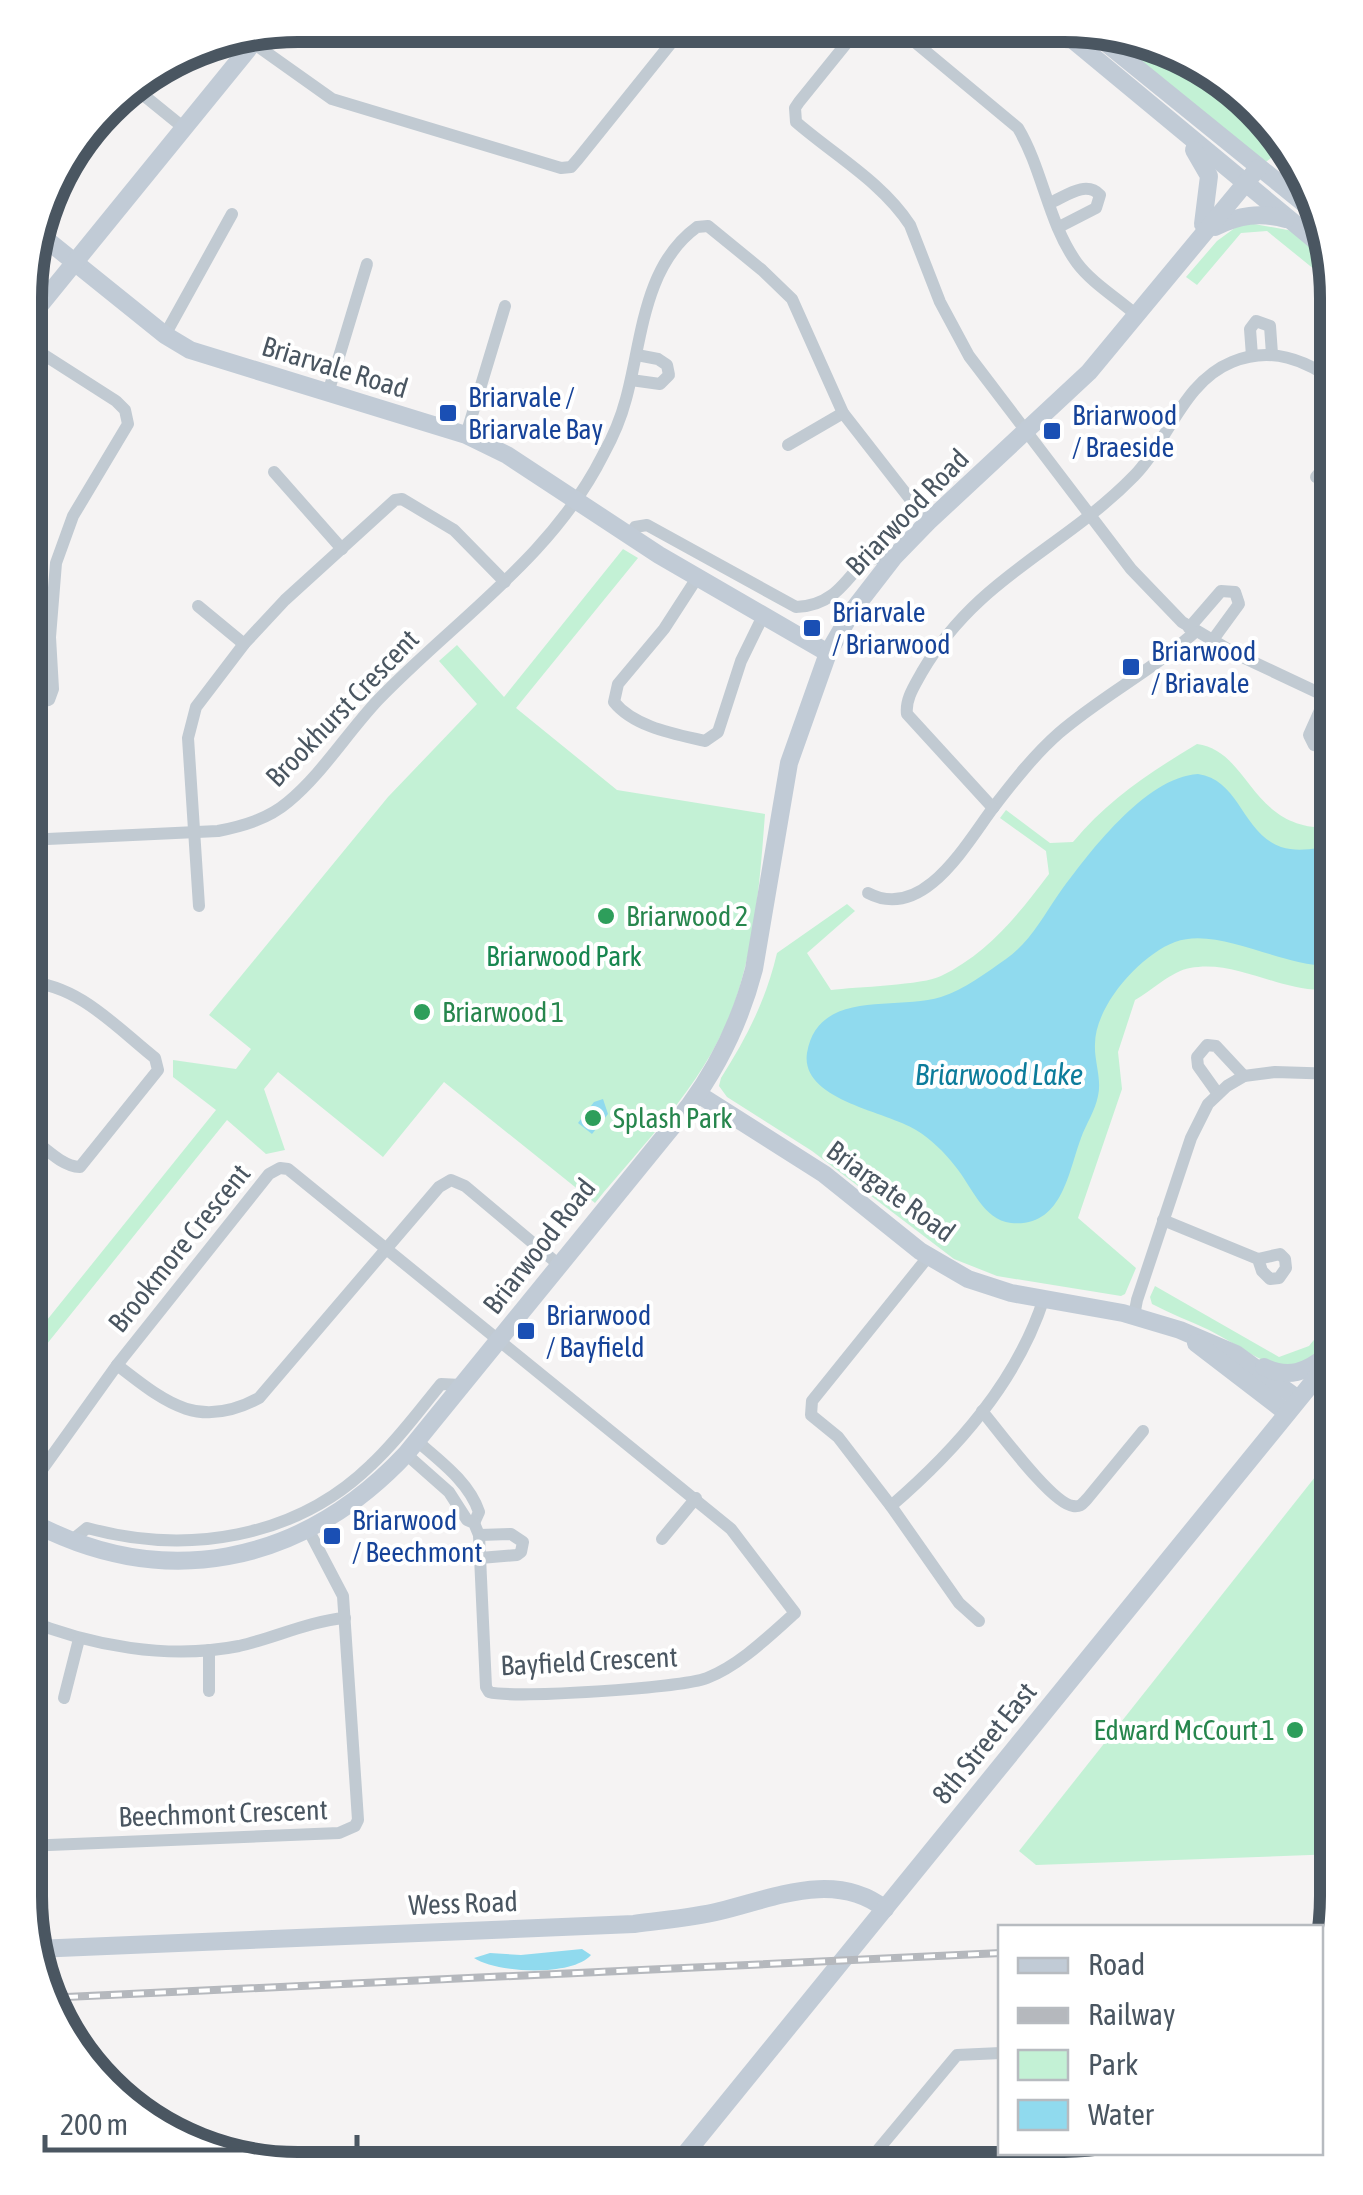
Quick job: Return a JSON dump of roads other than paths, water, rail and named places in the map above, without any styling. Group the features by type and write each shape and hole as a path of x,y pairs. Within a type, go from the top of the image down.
{"street":[{"path":"266,45 332,99 561,168 571,167 578,160 673,42"},
{"path":"847,42 795,108 796,122 902,212 953,329 969,356 1130,570 1192,630 1320,693"},
{"path":"915,42 1010,119 1028,145 1059,227 1079,266 1136,314"},
{"path":"1076,43 1313,239"},
{"path":"42,301 250,47"},
{"path":"1111,47 1302,202"},
{"path":"143,96 184,128"},
{"path":"1172,124 1207,168 1206,227 1235,217 1264,214 1294,222"},
{"name":"Briarwood Road","path":"42,1526 71,1541 145,1558 198,1560 241,1554 309,1531 365,1494 411,1447 698,1094 729,1040 746,998 789,763 828,653 853,610 894,556 1089,372 1158,287 1169,279 1254,165"},
{"path":"1050,203 1086,187 1100,195 1096,208 1059,227"},
{"path":"165,335 232,214"},
{"name":"Brookhurst Crescent","path":"42,839 194,833 241,826 286,804 378,701 532,555 576,499 613,436 631,380 648,297 665,265 692,230 708,226 792,300 843,414"},
{"name":"Briarvale Road","path":"49,242 165,335 212,359 466,435 507,455 697,578 828,653"},
{"path":"328,393 368,264"},
{"path":"466,435 505,306"},
{"path":"1252,356 1250,329 1256,321 1270,326 1272,354"},
{"path":"42,354 116,402 125,410 128,424 64,536 53,590 50,637 54,690 49,700 42,702"},
{"path":"993,808 912,720 906,706 924,668 969,610 998,582 1134,476 1158,448 1191,394 1216,370 1252,356 1272,354 1301,360 1320,372"},
{"path":"631,380 660,384 669,375 668,365 662,360 637,355"},
{"path":"788,445 843,414 928,522"},
{"path":"274,472 342,549"},
{"path":"1316,477 1320,472"},
{"path":"199,906 188,738 191,720 196,707 244,644 286,600 395,500 402,498 454,530 506,582"},
{"path":"630,536 636,527 646,525 796,607 832,598 865,559 894,556"},
{"path":"697,578 664,629 618,684 614,702 620,709 660,730 710,740 718,732 734,679 763,616"},
{"path":"868,893 880,899 896,899 929,884 951,865 993,808 1061,732 1170,654 1221,591 1235,592 1239,604 1212,641"},
{"path":"198,606 244,644"},
{"path":"1320,718 1309,736 1314,745 1320,746"},
{"path":"42,983 80,998 154,1058 158,1070 80,1167 74,1168 42,1146"},
{"path":"1218,1094 1198,1066 1197,1056 1207,1045 1216,1046 1244,1076"},
{"path":"1134,1316 1191,1138 1208,1104 1244,1076 1320,1073"},
{"name":"Briargate Road","path":"698,1094 824,1174 928,1257 992,1289 1134,1316 1180,1330 1236,1354 1292,1406"},
{"name":"Brookmore Crescent","path":"42,1470 117,1365 274,1170 288,1169 296,1174 499,1341"},
{"path":"117,1365 167,1403 183,1410 237,1410 259,1398 385,1248 439,1187 451,1180 465,1186 558,1264"},
{"path":"1163,1220 1258,1259"},
{"path":"928,1257 812,1401 811,1414 838,1437 959,1603 979,1621"},
{"path":"890,1506 940,1463 982,1411 1034,1328 1044,1298"},
{"name":"Briargate Road","path":"1180,1330 1292,1406"},
{"name":"Bayfield Crescent","path":"476,1530 486,1687 496,1694 648,1688 707,1678 735,1663 795,1613 731,1529 499,1341"},
{"path":"1236,1354 1288,1375 1320,1360"},
{"name":"8th Street East","path":"688,2152 1320,1371"},
{"name":"Briarwood Road","path":"71,1541 87,1528 153,1542 196,1542 249,1534 288,1520 330,1498 370,1467 440,1384 462,1385"},
{"path":"982,1411 1046,1487 1076,1506 1088,1500 1143,1431"},
{"path":"411,1447 476,1530 511,1534 523,1542 516,1555 480,1558"},
{"path":"662,1539 696,1498"},
{"name":"Beechmont Crescent","path":"42,1845 350,1831 358,1820 343,1596 309,1531"},
{"path":"42,1625 79,1639 143,1648 209,1650 345,1618"},
{"path":"64,1698 79,1639"},
{"path":"209,1650 210,1691"},
{"name":"Wess Road","path":"47,1948 634,1924 715,1912 803,1889 843,1889 886,1908"},
{"path":"877,2152 957,2055 998,2053"}],"water":[{"name":"Briarwood Lake","path":"1198,774 1212,778 1232,796 1257,831 1281,847 1320,848 1320,965 1213,939 1193,938 1175,942 1148,958 1111,998 1097,1029 1097,1102 1060,1195 1042,1217 1028,1222 1001,1220 978,1200 951,1161 927,1137 847,1102 817,1082 808,1069 807,1053 814,1033 826,1019 842,1010 941,997 1006,959 1022,945 1119,821 1138,803 1178,778"},
{"name":"Splash Park","path":"603,1099 608,1114 592,1134 578,1123 594,1102"},
{"path":"582,1949 591,1955 568,1967 551,1970 499,1967 474,1958 490,1953 521,1955"}],"railway":[{"path":"63,1997 998,1953"}],"place":[{"name":"Briarvale / Briarvale Bay","path":"448,413"},
{"name":"Briarwood / Braeside","path":"1052,431"},
{"name":"Briarvale / Briarwood","path":"812,628"},
{"name":"Briarwood / Briavale","path":"1131,667"},
{"name":"Briarwood 2","path":"606,916"},
{"name":"Briarwood 1","path":"422,1012"},
{"name":"Splash Park","path":"593,1118"},
{"name":"Briarwood / Bayfield","path":"526,1331"},
{"name":"Briarwood / Beechmont","path":"332,1536"},
{"name":"Edward McCourt 1","path":"1295,1730"}],"park label":[{"name":"Briarwood Park","path":"564,956"}]}
